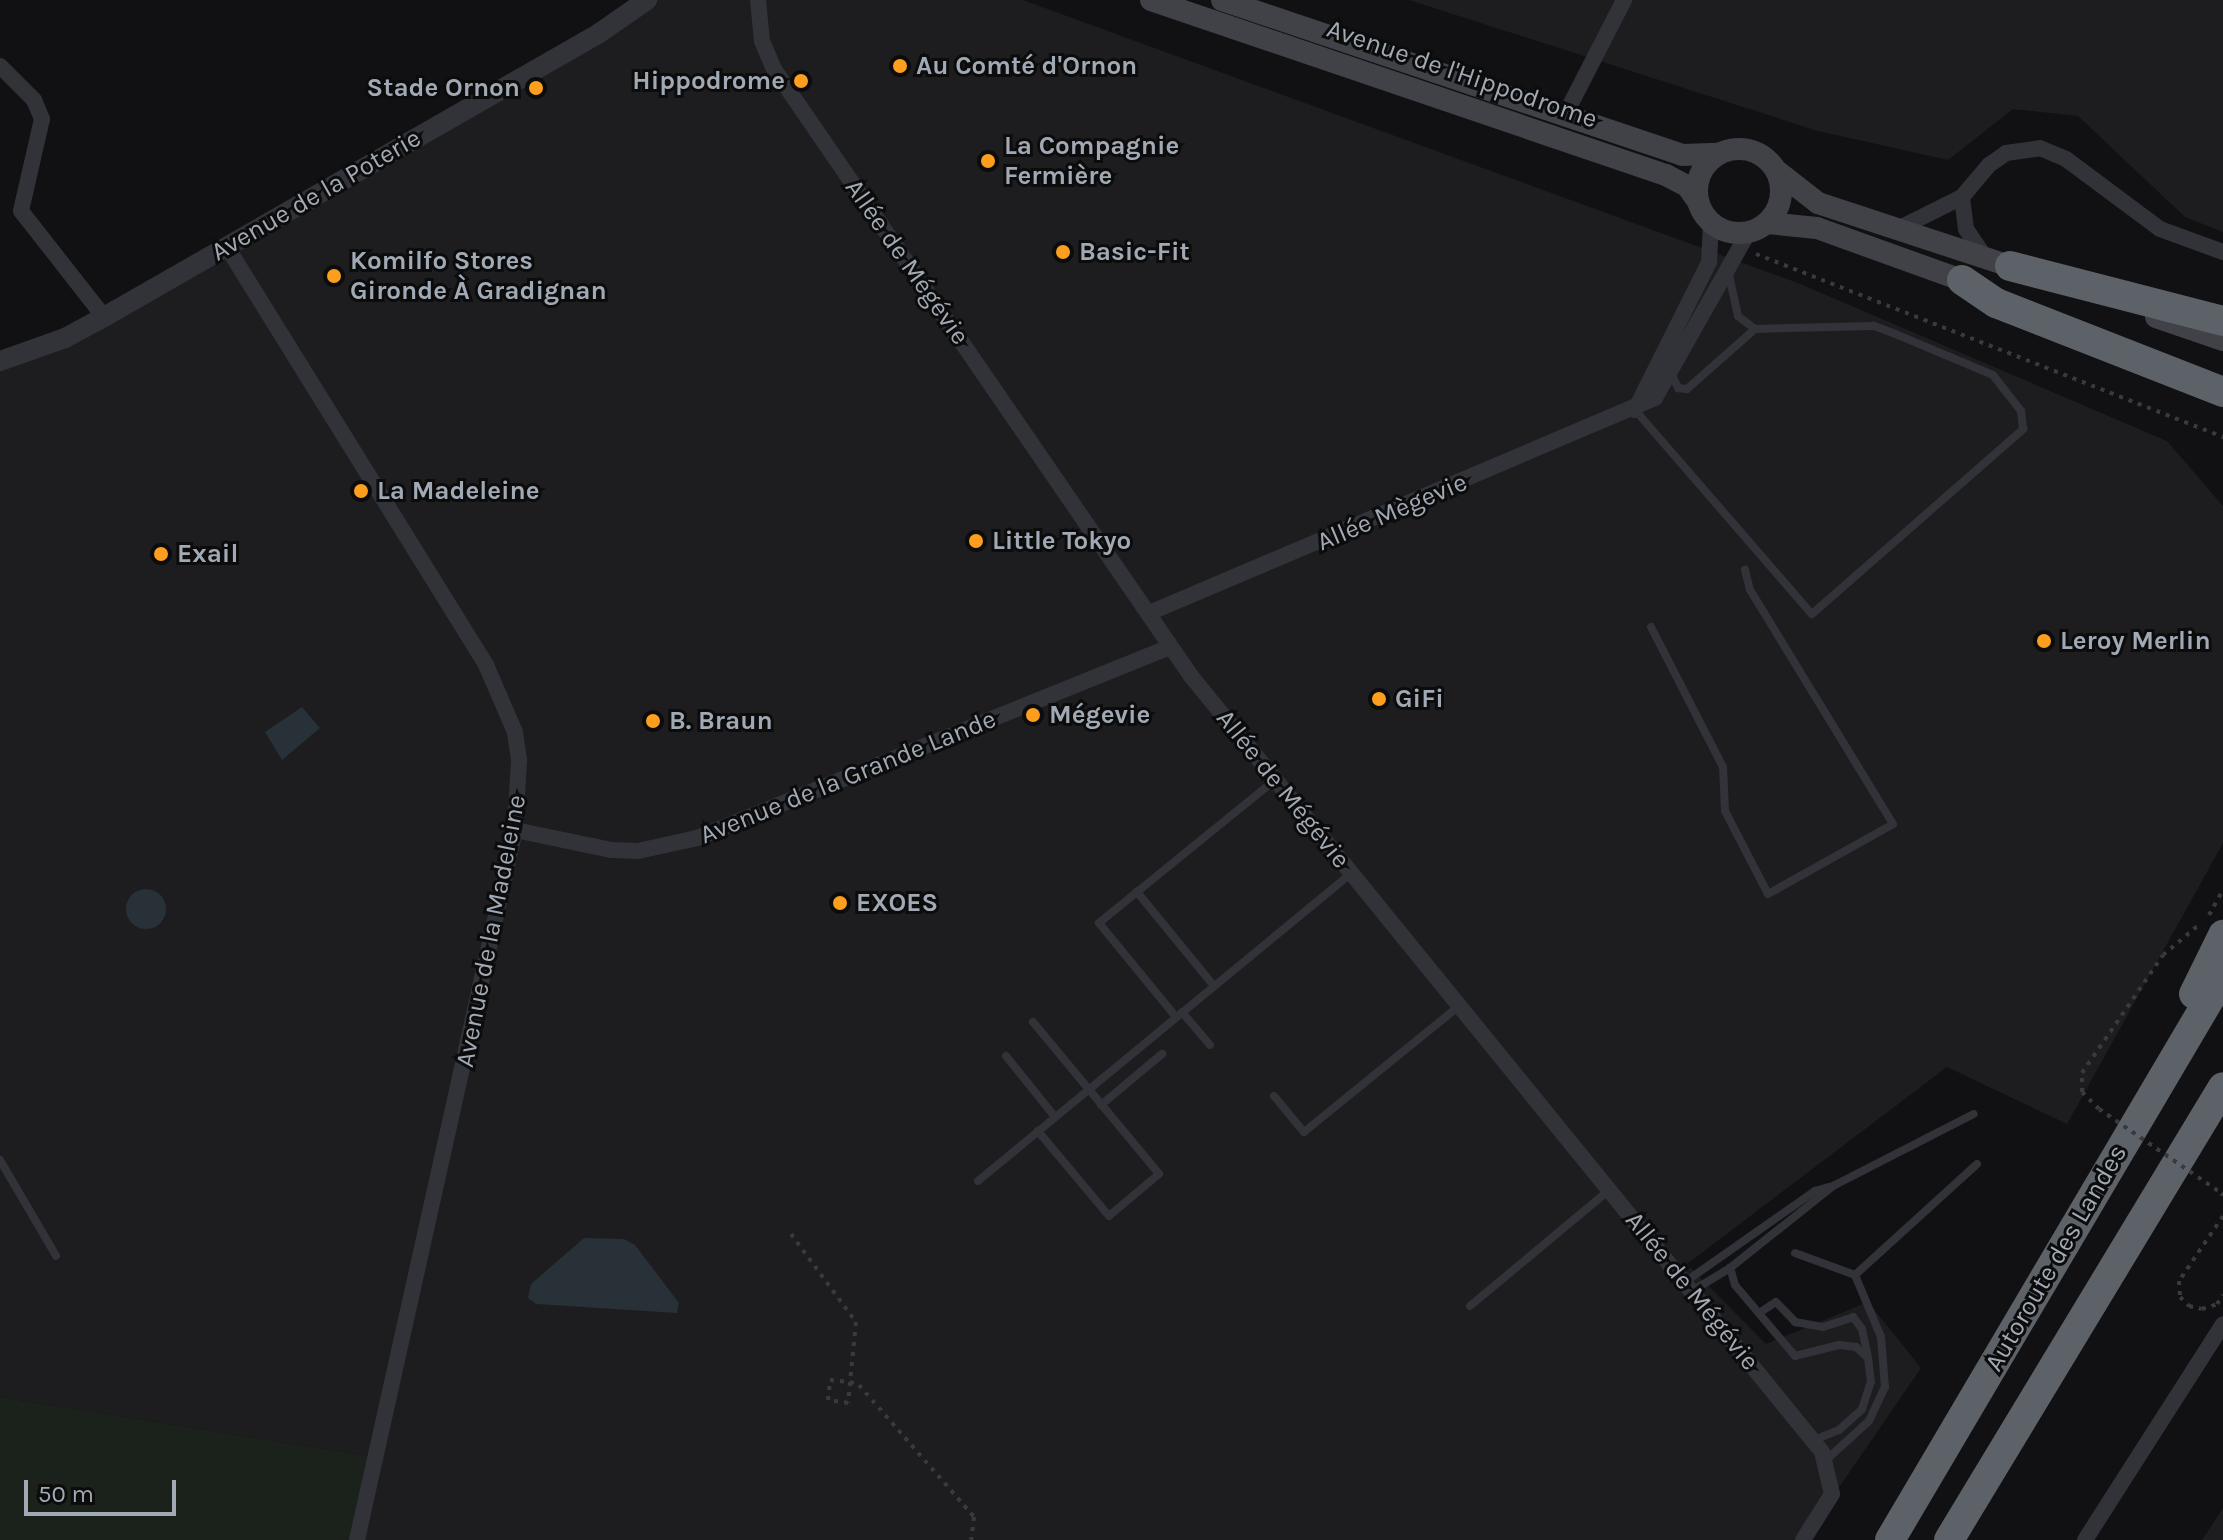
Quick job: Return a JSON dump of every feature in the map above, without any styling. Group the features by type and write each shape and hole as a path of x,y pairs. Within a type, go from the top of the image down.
{"highway":[{"path":"1998,263 2223,321"},
{"path":"1962,280 1996,303 2223,392"},
{"path":"2127,1136 2138,1096 2223,935"},
{"name":"Autoroute des Landes","path":"1890,1540 2223,976"},
{"name":"Autoroute des Landes","path":"1949,1540 2223,1087"},
{"path":"2107,1279 2223,1122"}],"main road":[{"name":"Avenue de l'Hippodrome","path":"1151,0 1666,175 1687,186 1698,202"},
{"name":"Avenue de l'Hippodrome","path":"1222,0 1566,113 1682,155 1718,154"},
{"path":"2223,340 1998,263 1893,231 1808,198 1752,150 1718,154 1700,175 1698,202 1711,222 1732,232 1758,227 1817,228 2223,377"},
{"path":"1758,227 1781,199 1777,171"}],"street":[{"name":"Avenue de la Poterie","path":"0,361 65,338 104,317 647,0"},
{"name":"Allée de Mégévie","path":"758,0 762,41 774,69 1170,647 1814,1440 1826,1460 1832,1494 1803,1540"},
{"path":"1566,113 1624,0"},
{"path":"0,66 34,100 42,119 21,211 104,317"},
{"path":"1893,231 1962,197 1989,165 2006,153 2040,148 2066,159 2160,229 2223,252"},
{"path":"1962,197 1966,229 1998,263"},
{"path":"1635,410 1709,262 1711,222"},
{"name":"Allée Mègevie","path":"1149,613 1635,410 1655,398 1732,255 1758,227"},
{"name":"Avenue de la Madeleine","path":"227,247 500,691 519,760 515,830 357,1540"},
{"name":"Avenue de la Grande Lande","path":"515,830 612,850 638,851 697,838 1170,647"},
{"path":"2085,1540 2223,1324"}],"lane":[{"path":"1635,410 1812,614 2023,429 2021,411 1993,375 1874,326 1755,329 1738,316 1732,301 1732,255"},
{"path":"1671,373 1678,388 1687,389 1755,329"},
{"path":"1651,627 1723,767 1725,811 1768,894 1893,824 1750,590 1745,570"},
{"path":"1210,1045 1099,923 1275,779"},
{"path":"978,1181 1351,873"},
{"path":"1137,892 1214,986"},
{"path":"1274,1096 1304,1132 1459,1005"},
{"path":"1033,1022 1159,1174 1109,1216 1038,1131"},
{"path":"1101,1105 1162,1054"},
{"path":"1006,1056 1055,1117"},
{"path":"1689,1286 1730,1268 1833,1186 1974,1114"},
{"path":"0,1160 56,1256"},
{"path":"1855,1275 1977,1164"},
{"path":"1689,1286 1815,1191 1833,1186"},
{"path":"1470,1306 1610,1190"},
{"path":"1795,1253 1855,1275 1881,1337 1885,1387 1869,1421 1826,1460"},
{"path":"1730,1268 1735,1285 1795,1356 1839,1345 1856,1347 1868,1358"},
{"path":"1759,1313 1776,1302 1795,1322 1823,1327 1853,1317 1862,1329 1871,1382 1862,1409 1839,1430 1814,1440"}],"path":[{"path":"1732,255 1772,258 2223,437"},
{"path":"2222,1194 2099,1109 2082,1092 2082,1073 2163,955 2206,919 2223,890"},
{"path":"2223,1216 2179,1281 2180,1297 2189,1306 2202,1309 2217,1304 2223,1295"},
{"path":"791,1234 856,1322 850,1382 848,1403 828,1400 830,1380 850,1382 859,1385 974,1517 971,1540"}],"shaded area":[{"path":"639,0 1023,0 1798,283 2167,441 2223,506 2223,843 2067,1124 1947,1067 1687,1264 1766,1344 1868,1302 1921,1368 1803,1540 357,1540 375,1457 0,1397 0,361 36,349"},
{"path":"1409,0 2223,0 2223,232 2185,217 2078,116 2013,109 1948,160 1818,131"},
{"path":"302,707 320,728 282,760 265,732"},
{"path":"146,889 160,895 166,909 160,923 146,929 132,923 126,909 132,895"},
{"path":"584,1238 624,1239 635,1245 679,1303 677,1313 536,1304 528,1298 531,1284"},
{"path":"0,1397 375,1457 357,1540 0,1540"},
{"path":"2223,1508 2223,1540 2202,1540"}],"place":[{"name":"Au Comté d'Ornon","path":"900,66"},
{"name":"Hippodrome","path":"801,81"},
{"name":"Stade Ornon","path":"536,88"},
{"name":"La Compagnie Fermière","path":"988,161"},
{"name":"Basic-Fit","path":"1063,252"},
{"name":"Komilfo Stores Gironde À Gradignan","path":"334,276"},
{"name":"La Madeleine","path":"361,491"},
{"name":"Little Tokyo","path":"976,541"},
{"name":"Exail","path":"161,554"},
{"name":"Leroy Merlin","path":"2044,641"},
{"name":"GiFi","path":"1379,699"},
{"name":"Mégevie","path":"1033,715"},
{"name":"B. Braun","path":"653,721"},
{"name":"EXOES","path":"840,903"}]}
